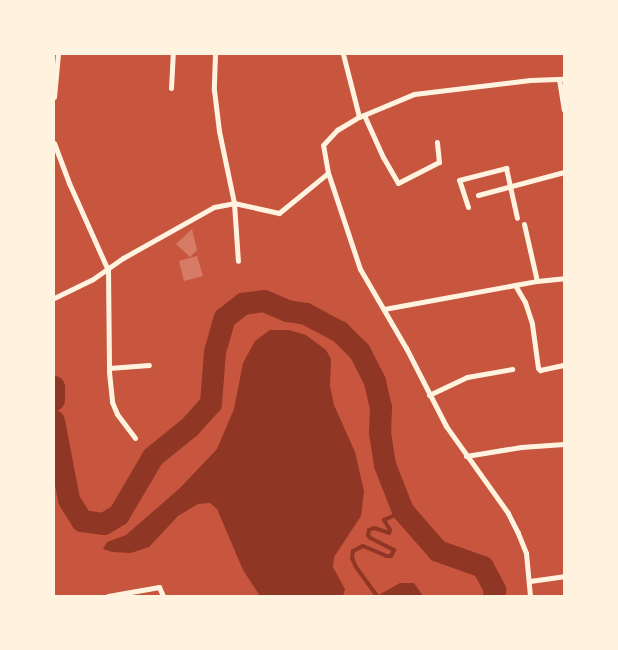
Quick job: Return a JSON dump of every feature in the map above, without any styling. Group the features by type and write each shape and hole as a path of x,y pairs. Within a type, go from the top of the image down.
{"street":[{"path":"54,97 58,54"},
{"path":"171,88 173,54"},
{"path":"215,54 214,90 218,124 234,203 238,261"},
{"path":"343,54 362,116 398,183 439,162 437,142"},
{"path":"530,596 526,553 508,513 446,426 384,309 360,269 328,173 323,145 337,130 362,116 414,94 530,80 562,79 564,110"},
{"path":"54,143 69,183 108,270 109,368 112,402 117,414 135,438"},
{"path":"468,207 459,180 506,168 517,218"},
{"path":"478,195 564,172"},
{"path":"54,298 108,270 123,258 214,207 234,203 279,213 328,173"},
{"path":"524,224 537,281"},
{"path":"384,309 537,281 564,278"},
{"path":"515,285 532,324 538,368 540,370 564,365"},
{"path":"109,368 149,365"},
{"path":"430,395 467,377 512,369"},
{"path":"466,456 521,447 564,444"},
{"path":"530,581 564,576"},
{"path":"108,596 159,587 163,596"}],"shaded area":[{"path":"270,330 289,330 306,335 326,350 331,359 330,386 334,405 355,452 364,491 361,516 334,557 333,567 345,589 343,596 260,596 243,570 217,509 210,503 198,504 178,516 149,547 131,553 112,552 103,549 107,542 126,535 180,488 217,449 234,409 243,363 255,341"},
{"path":"400,583 414,583 423,596 377,596"}],"building":[{"path":"192,229 197,250 190,257 176,244"},
{"path":"197,256 203,276 184,281 179,261"}],"waterway":[{"path":"54,421 69,500 82,521 104,524 119,515 153,457 190,427 211,404 215,352 225,318 243,304 264,301 288,311 306,314 340,332 360,352 375,382 381,407 380,433 385,465 403,511 438,551 483,567 495,590 494,596"},
{"path":"54,387 54,400"},
{"path":"377,596 356,567 352,558 353,551 363,546 386,556 391,556 394,550 370,538 368,535 369,530 374,528 389,533 390,530 384,520 403,511"}]}
